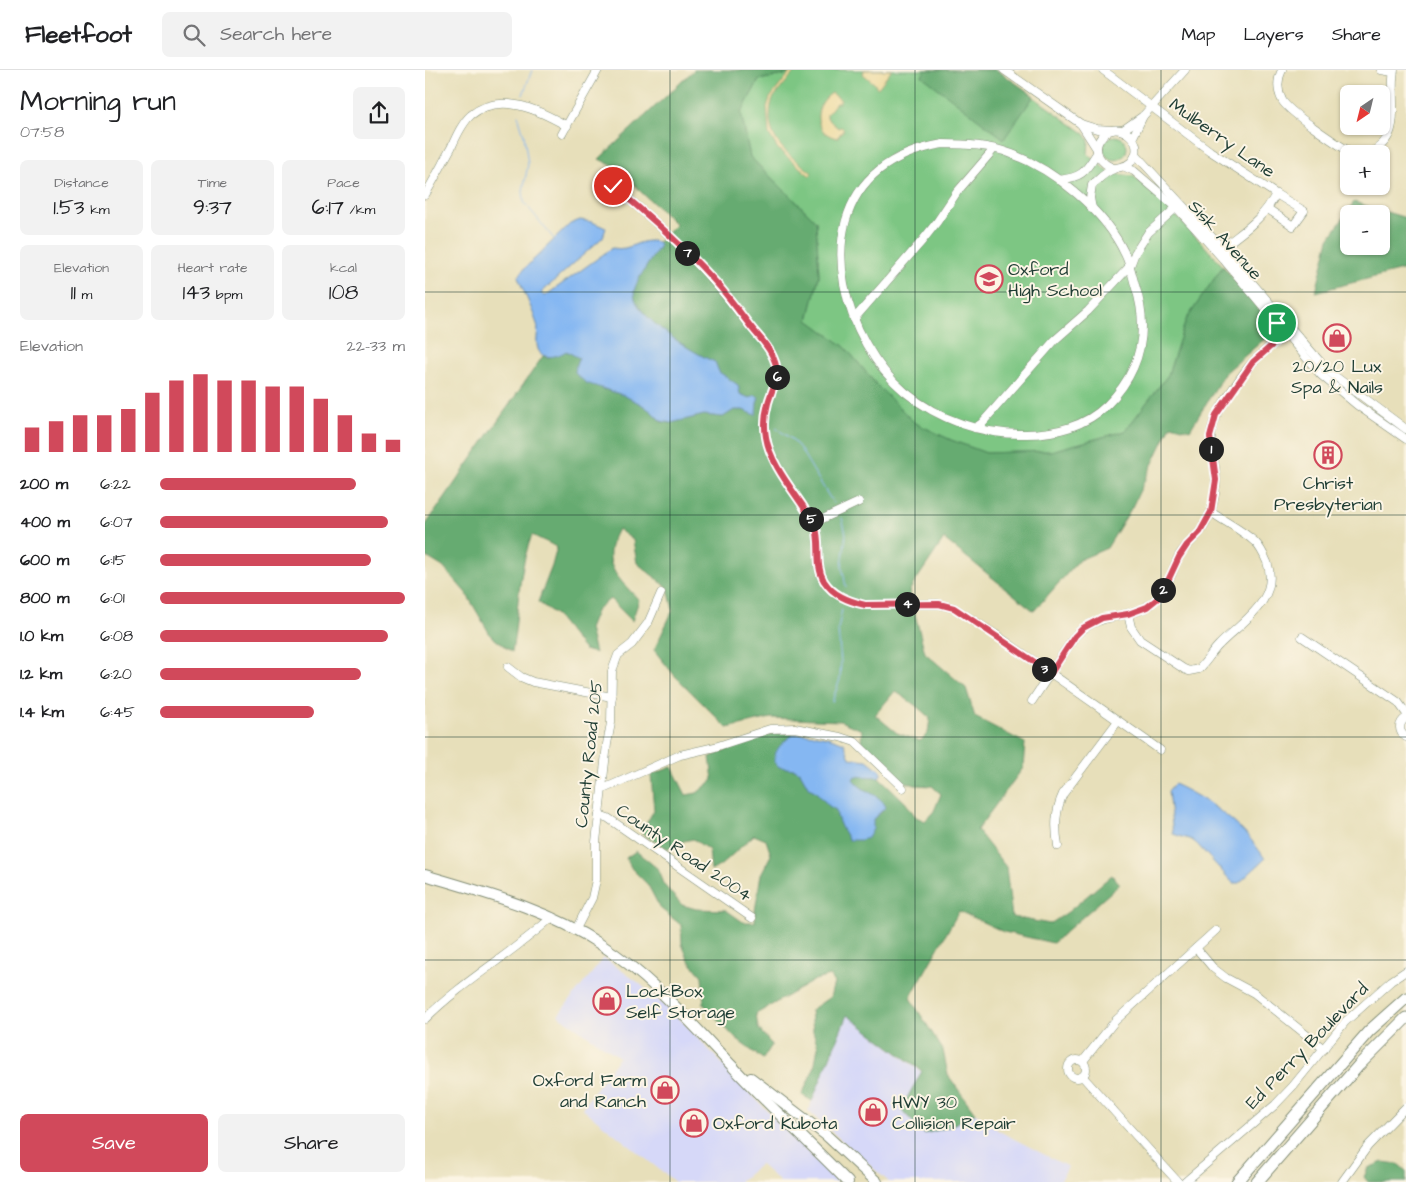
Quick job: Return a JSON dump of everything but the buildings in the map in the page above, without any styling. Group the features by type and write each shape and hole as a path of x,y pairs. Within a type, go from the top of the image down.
{"highway":[{"path":"1237,1181 1369,1031 1406,998"},
{"path":"1257,1182 1359,1065 1406,1018"}],"main road":[{"path":"425,875 519,903 552,917 600,943 622,959 675,1007 848,1182"},
{"path":"709,1041 756,1082 859,1164 877,1182"},
{"path":"802,1136 812,1125"}],"street":[{"path":"562,134 598,70"},
{"path":"1004,70 1081,124 1097,129 1123,130 1143,116"},
{"name":"Mulberry Lane","path":"1103,70 1210,151 1304,211 1293,226 1268,209"},
{"path":"1133,137 1143,116 1185,70"},
{"path":"1281,70 1277,85 1284,104 1340,145"},
{"path":"1381,70 1393,71 1392,90 1395,112 1391,131 1381,145"},
{"path":"425,195 465,121 479,110 493,104 506,103 544,113 567,126"},
{"path":"1081,124 1103,163 1114,168 1125,167 1136,155 1133,137 1123,130"},
{"path":"1072,190 1097,151 1101,137 1112,130"},
{"path":"943,144 971,145 994,149 1011,153 1059,180 1080,197 1107,224 1125,254 1138,294 1143,321 1141,341 1139,356 1129,377 1104,408 1091,417 1059,431 1039,434 1001,433 975,428 941,415 905,392 875,360 864,342 847,300 841,252 843,230 855,199 877,172 905,154 931,146 943,144"},
{"path":"854,319 926,236 957,192 994,149"},
{"name":"Sisk Avenue","path":"1136,155 1288,331 1321,376 1336,389 1406,439"},
{"name":"Sisk Avenue","path":"1125,167 1134,171 1179,205"},
{"path":"1080,197 1084,190 1114,168"},
{"path":"1059,180 1075,178 1084,172"},
{"path":"1092,185 1090,198 1092,210"},
{"path":"613,186 646,212 702,268 721,289 770,352 777,368 777,375 765,418 766,437 779,470 814,523 818,534 819,560 823,579 830,589 840,597 865,605 939,604 954,608 1051,673 1160,750"},
{"name":"Mulberry Lane","path":"1220,250 1258,220 1268,209 1276,194"},
{"path":"975,428 990,414 1055,340 1088,311 1130,266 1135,253 1147,233 1179,205"},
{"path":"847,300 857,305 869,302"},
{"path":"1032,701 1075,636 1083,628 1102,618 1128,614 1147,607 1157,599 1166,586 1179,557 1187,545 1200,532 1211,512 1216,480 1210,437 1216,415 1253,362 1288,331"},
{"name":"Sisk Avenue","path":"1288,331 1328,371 1406,429"},
{"path":"990,414 991,425 1001,433"},
{"path":"814,523 859,502"},
{"path":"1128,614 1131,627 1140,640 1183,669 1189,671 1199,669 1219,644 1257,609 1268,589 1269,567 1256,543 1211,512"},
{"name":"County Road 205","path":"575,929 595,890 596,842 611,723 612,671 618,655 632,644 648,623 661,594"},
{"path":"1301,638 1398,702 1406,714"},
{"path":"508,667 533,682 612,697"},
{"path":"1406,718 1399,727 1406,737"},
{"path":"1058,846 1056,820 1058,806 1063,794 1118,721"},
{"path":"603,789 680,755 715,747 770,729 795,728 855,742 903,788"},
{"name":"County Road 2004","path":"599,815 609,818 752,918"},
{"path":"425,1018 453,992 511,950 552,917"},
{"path":"1083,1061 1115,1021 1216,930"},
{"path":"1196,948 1213,968 1226,978 1255,993 1324,1049"},
{"name":"Ed Perry Boulevard","path":"1185,1182 1275,1105 1293,1086 1345,1022 1391,981 1406,971"},
{"path":"1083,1061 1072,1061 1068,1070 1073,1078 1083,1077"},
{"path":"1083,1061 1087,1069 1083,1077"},
{"path":"1083,1077 1178,1182"},
{"path":"1342,1182 1371,1142 1406,1108"}],"shaded area":[{"path":"604,958 639,983 684,1023 838,1182 780,1182 760,1164 739,1182 675,1182 582,1108 619,1057 558,1015"},
{"path":"847,1015 999,1131 1068,1167 1059,1182 889,1182 808,1111"}],"green space":[{"path":"694,70 792,70 789,74 759,80 741,113 750,157 816,221 819,276 808,320 845,347 875,383 915,423 951,440 986,453 1051,451 1125,431 1168,375 1186,320 1223,266 1276,329 1224,374 1190,430 1171,425 1132,507 1107,548 1079,560 1034,611 944,539 909,591 925,653 966,688 975,717 1025,743 1023,768 977,830 1006,867 1012,917 1050,924 1068,912 1112,875 1120,884 1053,943 1004,932 959,911 910,998 943,1050 948,1075 975,1113 949,1127 924,1134 901,1109 922,1071 847,1015 812,1101 802,1095 814,1068 818,1047 813,1031 811,1010 830,997 834,983 830,976 815,980 756,1014 758,1028 772,1045 763,1059 736,1039 704,1005 702,976 689,961 682,944 681,925 660,908 648,885 632,869 626,858 636,851 658,869 663,884 682,905 696,909 726,910 743,922 755,922 761,874 771,855 766,840 754,835 721,865 711,871 709,850 693,839 668,849 641,833 654,810 651,775 672,767 686,795 697,793 713,780 710,757 752,739 776,733 794,734 786,739 779,767 795,769 800,772 809,788 836,810 839,822 849,840 872,825 873,819 883,811 872,795 855,782 853,779 855,776 879,777 905,802 916,817 925,821 934,811 941,794 932,786 915,785 899,780 861,741 862,730 840,721 771,718 727,728 675,676 654,650 673,610 668,588 637,563 633,540 618,529 610,551 610,560 617,576 639,600 632,621 610,599 597,609 589,629 595,653 584,650 555,614 538,602 557,547 532,535 521,578 512,652 491,636 466,593 443,567 425,556 425,526 543,356 547,358 566,351 579,358 576,365 603,389 623,395 641,404 661,422 671,423 704,415 723,417 734,410 743,410 756,414 757,403 755,395 749,398 740,394 738,385 719,372 715,362 694,352 667,334 654,323 636,302 634,293 637,282 660,245 658,242 676,224 640,191 625,172 599,159","holes":["895,691 930,718 928,733 920,741 897,733 875,715"]},
{"name":"Oxford High School","path":"792,70 996,70 1085,134 1089,140 1088,154 1112,175 1133,176 1160,198 1223,266 1186,320 1168,375 1125,431 1051,451 986,453 951,440 915,423 875,383 845,347 808,320 819,276 816,221 750,157 741,113 759,80 788,74"},
{"path":"925,70 997,70 1034,96 1004,139 922,76"},
{"path":"1115,136 1123,140 1127,148 1123,156 1115,160 1107,156 1103,148 1107,140"},
{"path":"1354,202 1364,205 1352,205"},
{"path":"1390,213 1406,218 1406,269 1316,292 1329,239 1340,223 1340,255 1390,255"},
{"path":"1383,1162 1398,1164 1406,1171 1406,1182 1368,1182 1364,1177 1368,1168"}],"sand":[{"path":"792,70 796,70 774,97 770,120 779,144 812,173 810,176 778,149 769,134 767,107 770,98"},
{"path":"864,70 892,70 878,88 863,74"},
{"path":"832,93 841,100 827,114 827,118 838,128 844,129 837,138 823,131 819,125 818,118 821,104"}],"water":[{"path":"580,220 592,222 606,228 603,237 541,293 545,296 612,248 625,248 645,241 658,242 660,245 635,288 636,302 644,313 667,334 694,352 715,362 719,372 738,385 740,394 749,398 755,395 759,397 756,415 743,410 734,410 723,417 704,415 671,423 661,421 641,404 623,395 586,383 575,373 579,358 566,351 553,356 544,356 541,353 537,344 537,324 518,277 570,224"},
{"path":"794,734 819,735 844,743 850,758 867,760 881,771 879,777 855,776 853,779 861,787 880,799 886,807 873,819 873,829 868,838 849,840 839,822 836,810 809,788 800,772 795,769 779,767 774,761 780,746"},
{"path":"1174,784 1187,790 1225,815 1247,835 1265,859 1239,883 1233,883 1192,840 1173,834 1168,791"}],"waterway":[{"path":"523,95 532,70"},
{"path":"518,115 524,135 528,164 523,191 524,202 554,239"},
{"path":"776,428 799,447 833,503"},
{"path":"842,518 846,534 842,566 846,587"},
{"path":"832,702 840,679 841,662 838,630 842,609"}],"place":[{"name":"Oxford High School","path":"989,279"},
{"name":"20/20 Lux Spa & Nails","path":"1337,338"},
{"name":"Christ Presbyterian","path":"1328,455"},
{"name":"LockBox Self Storage","path":"607,1001"},
{"name":"Oxford Farm and Ranch","path":"665,1090"},
{"name":"HWY 30 Collision Repair","path":"873,1112"},
{"name":"Oxford Kubota","path":"694,1123"}],"route":[{"path":"613,186 646,212 702,268 721,289 775,361 777,368 776,384 765,418 768,446 779,470 814,523 818,534 819,566 823,579 830,589 840,597 865,605 939,604 954,608 1051,673 1075,636 1083,628 1102,618 1128,614 1147,607 1157,599 1165,587 1179,557 1187,545 1200,532 1211,512 1216,480 1210,437 1216,415 1253,362 1286,333 1277,323"}]}
